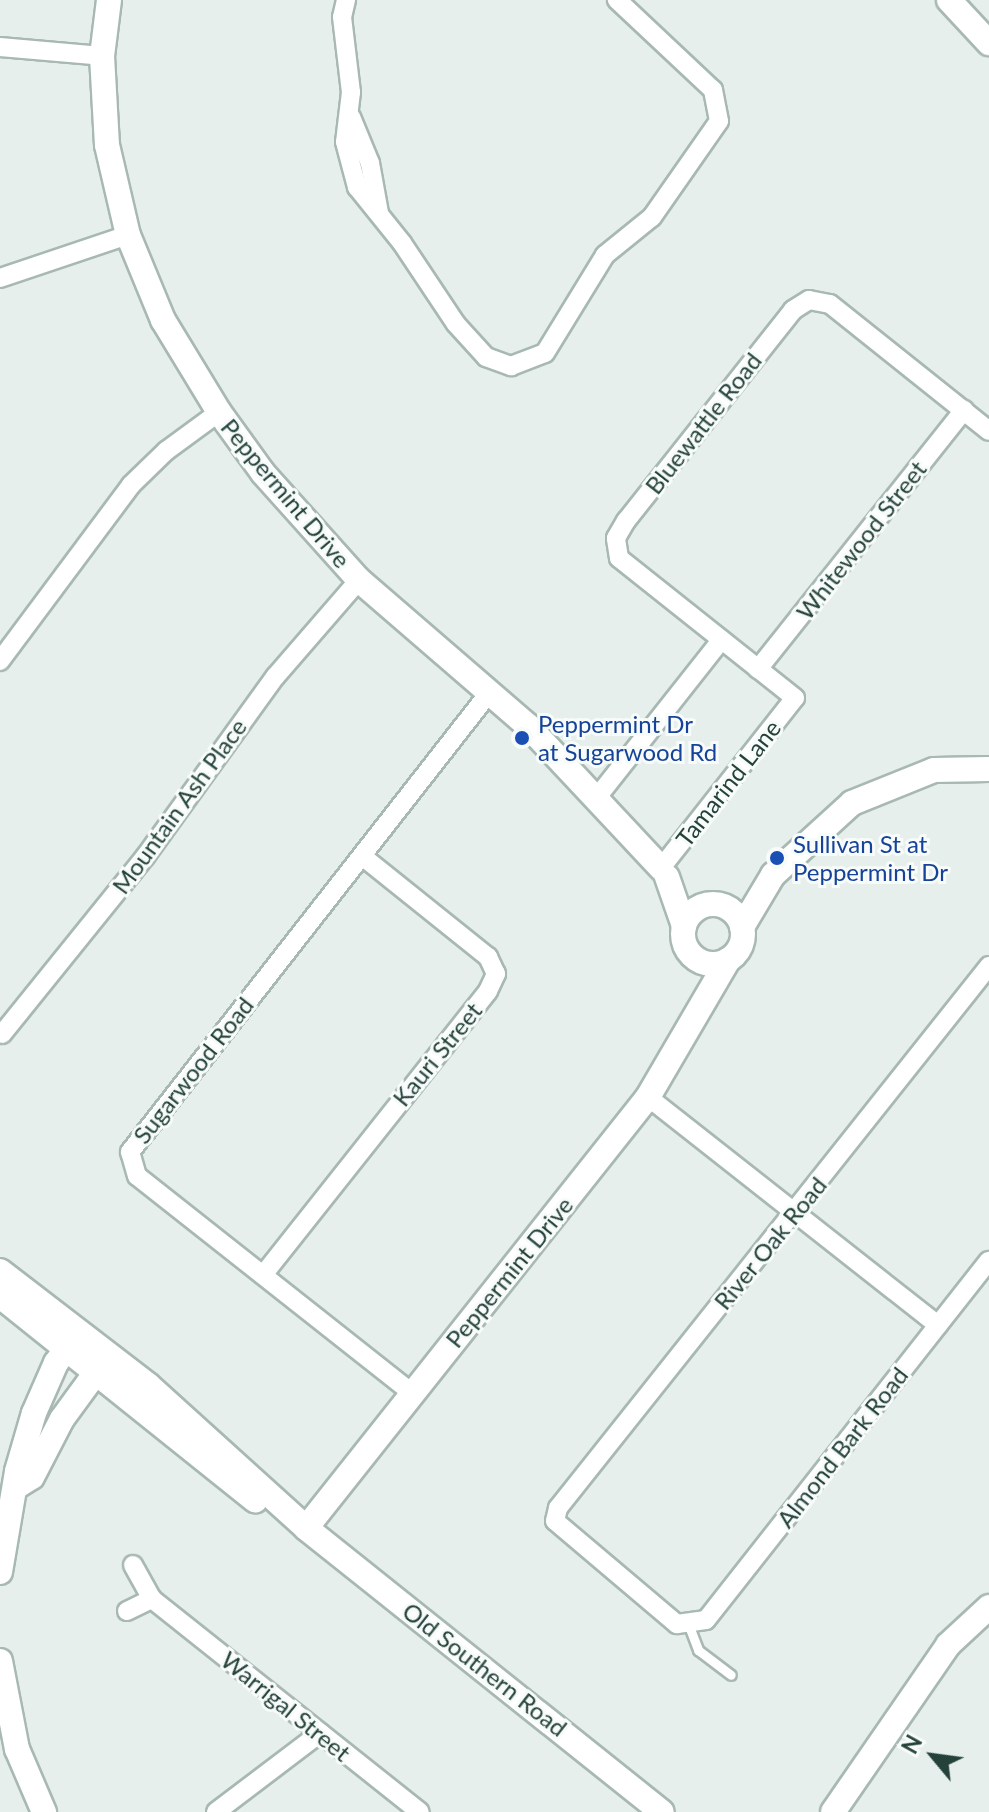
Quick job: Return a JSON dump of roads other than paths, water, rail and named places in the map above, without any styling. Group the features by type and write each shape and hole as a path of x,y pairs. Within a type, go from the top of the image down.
{"street":[{"name":"Peppermint Drive","path":"109,0 102,56 107,145 128,235 163,320 219,412 263,473 359,580 489,693 598,796 664,872 716,905"},
{"path":"346,0 342,17 351,117 370,163 379,213"},
{"path":"351,117 345,142 348,167 357,187 379,213 456,324 486,357 511,366 545,353 605,255 652,217 719,121 713,90 617,0"},
{"path":"950,1 989,43"},
{"path":"0,47 102,56"},
{"path":"0,278 128,235"},
{"name":"Bluewattle Road","path":"795,698 619,558 616,538 793,310 809,300 830,304 989,431"},
{"name":"Whitewood Street","path":"758,669 964,410"},
{"path":"0,661 131,485 166,451 219,412"},
{"name":"Mountain Ash Place","path":"2,1034 145,857 275,677 359,580"},
{"path":"598,796 721,640"},
{"name":"Sugarwood Road","path":"412,1393 137,1176 130,1152 489,693"},
{"name":"Tamarind Lane","path":"664,872 795,698"},
{"path":"692,956 709,964 728,960 741,946 742,927 773,875 827,822 877,789 934,770 989,769"},
{"name":"Kauri Street","path":"263,1275 488,991 496,974 488,957 362,856"},
{"name":"Peppermint Drive","path":"664,872 684,926"},
{"path":"700,1007 692,956 684,942 684,926 694,911 716,905 773,875"},
{"path":"716,905 734,913 742,927"},
{"name":"Peppermint Drive","path":"306,1528 648,1097 728,960"},
{"name":"River Oak Road","path":"689,1626 677,1624 555,1521 558,1508 989,966"},
{"path":"648,1097 938,1325"},
{"name":"Almond Bark Road","path":"689,1626 706,1620 725,1598 989,1261"},
{"name":"Old Southern Road","path":"0,1271 77,1343"},
{"name":"Old Southern Road","path":"0,1296 77,1343 190,1420 306,1528 662,1812"},
{"path":"0,1572 11,1492 34,1413 77,1343 97,1371 62,1419 32,1477 11,1492"},
{"name":"Old Southern Road","path":"97,1371 262,1506 306,1528"},
{"name":"Warrigal Street","path":"133,1565 152,1599 420,1812"},
{"path":"127,1611 152,1599"},
{"path":"833,1812 948,1645 989,1607"},
{"path":"0,1661 17,1749 44,1812"},
{"path":"216,1812 320,1733"}],"lane":[{"path":"348,167 370,163"},
{"path":"689,1626 698,1650 731,1675"}],"place":[{"name":"Peppermint Dr at Sugarwood Rd","path":"522,738"},
{"name":"Sullivan St at Peppermint Dr","path":"777,858"}]}
